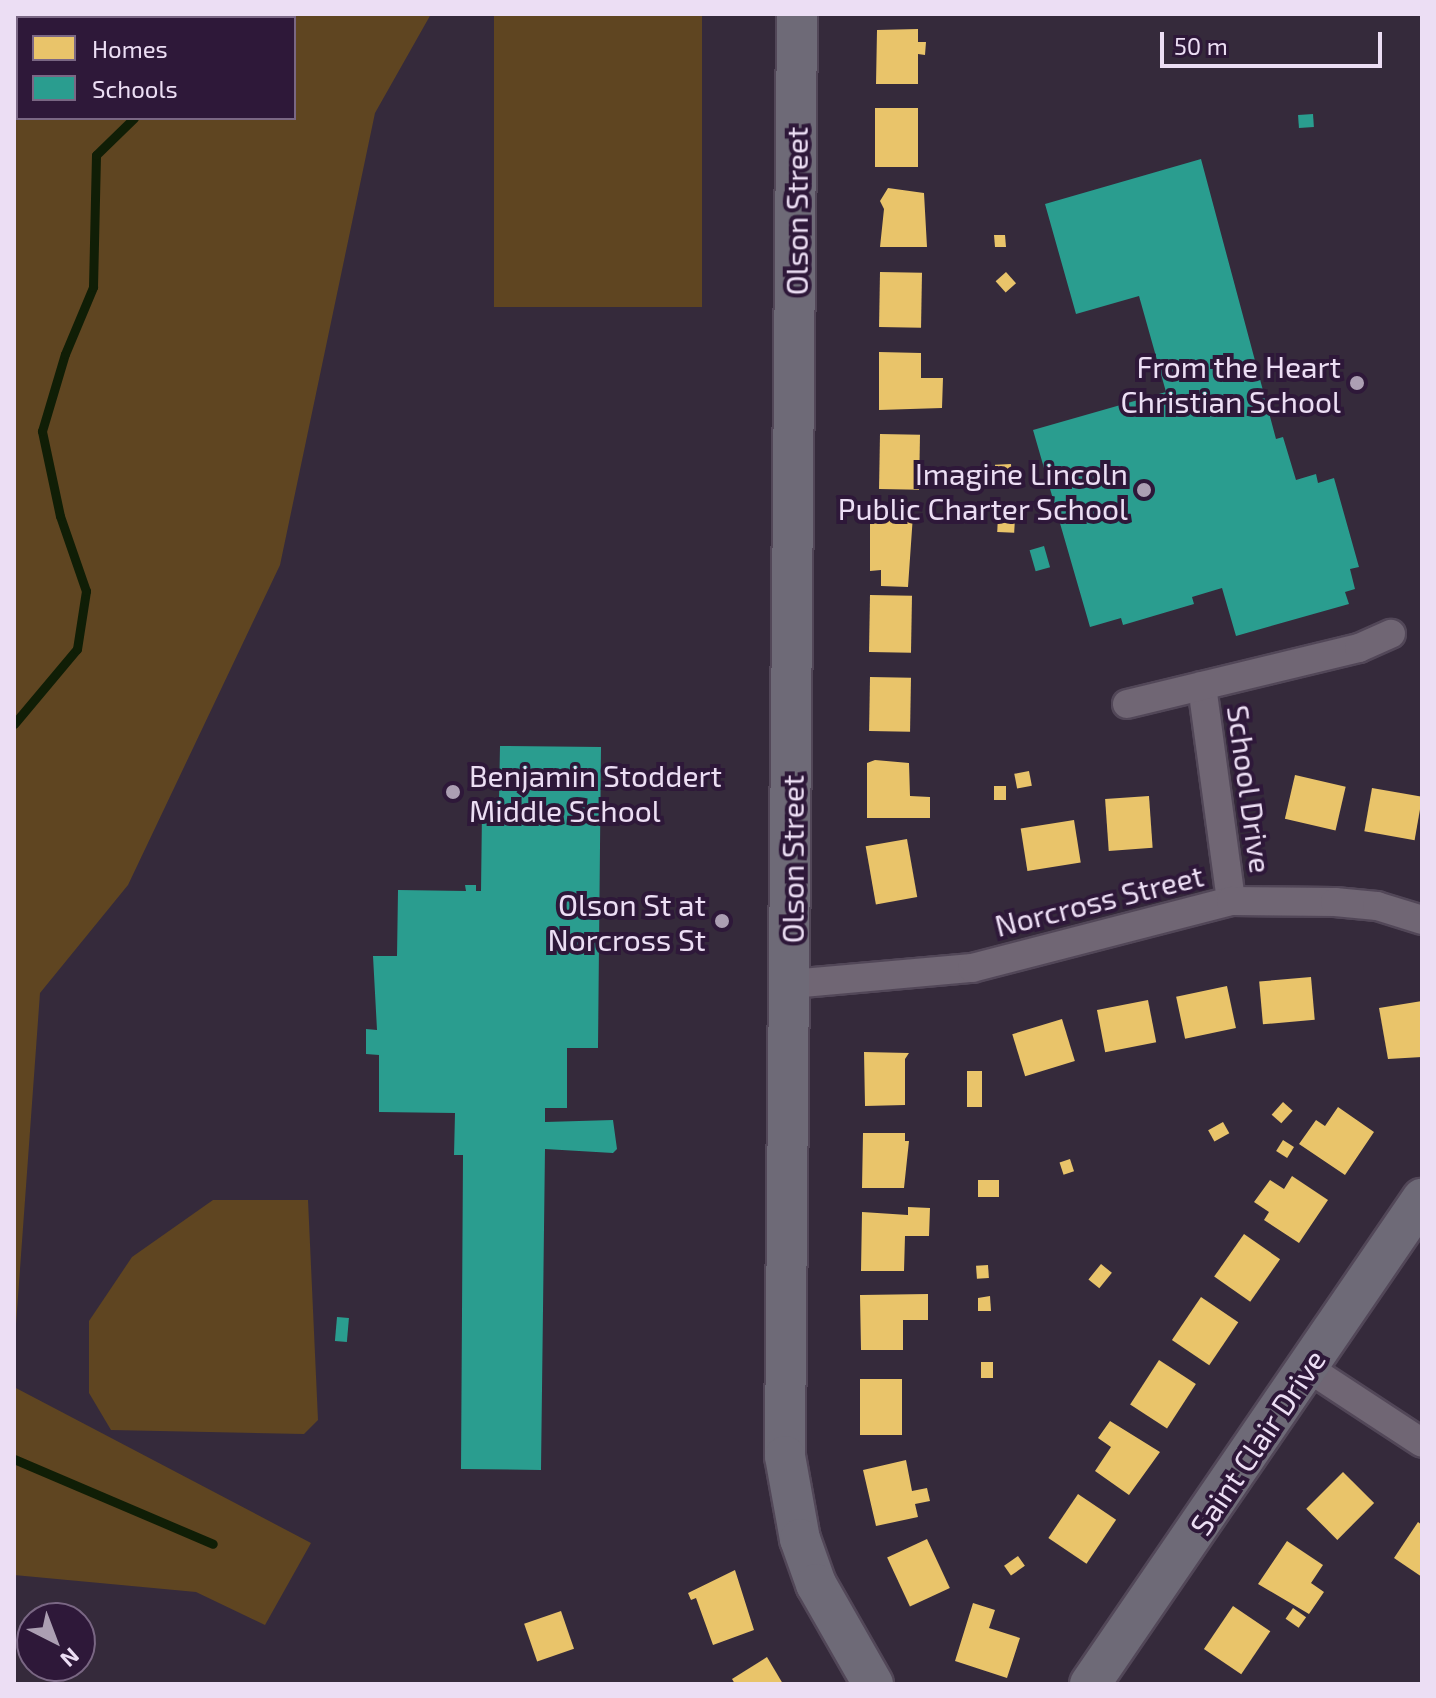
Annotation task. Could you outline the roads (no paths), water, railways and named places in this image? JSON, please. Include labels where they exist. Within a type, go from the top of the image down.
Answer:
[{"type":"street","name":"Olson Street","points":[[797,14],[785,1456],[800,1539],[816,1584],[873,1684]]},
{"type":"street","points":[[1127,704],[1359,648],[1391,634]]},
{"type":"street","name":"School Drive","points":[[1202,686],[1231,901]]},
{"type":"street","name":"Norcross Street","points":[[791,984],[972,968],[1231,901],[1363,905],[1422,920]]},
{"type":"street","name":"Saint Clair Drive","points":[[1090,1684],[1422,1199]]},
{"type":"street","points":[[1308,1368],[1422,1443]]},
{"type":"waterway","points":[[14,724],[77,649],[86,591],[60,516],[42,431],[65,354],[93,287],[96,155],[132,120]]},
{"type":"waterway","points":[[14,1459],[213,1544]]},
{"type":"place","name":"From the Heart Christian School","points":[[1357,383]]},
{"type":"place","name":"Imagine Lincoln Public Charter School","points":[[1144,490]]},
{"type":"place","name":"Benjamin Stoddert Middle School","points":[[453,792]]},
{"type":"place","name":"Olson St at Norcross St","points":[[722,921]]}]
